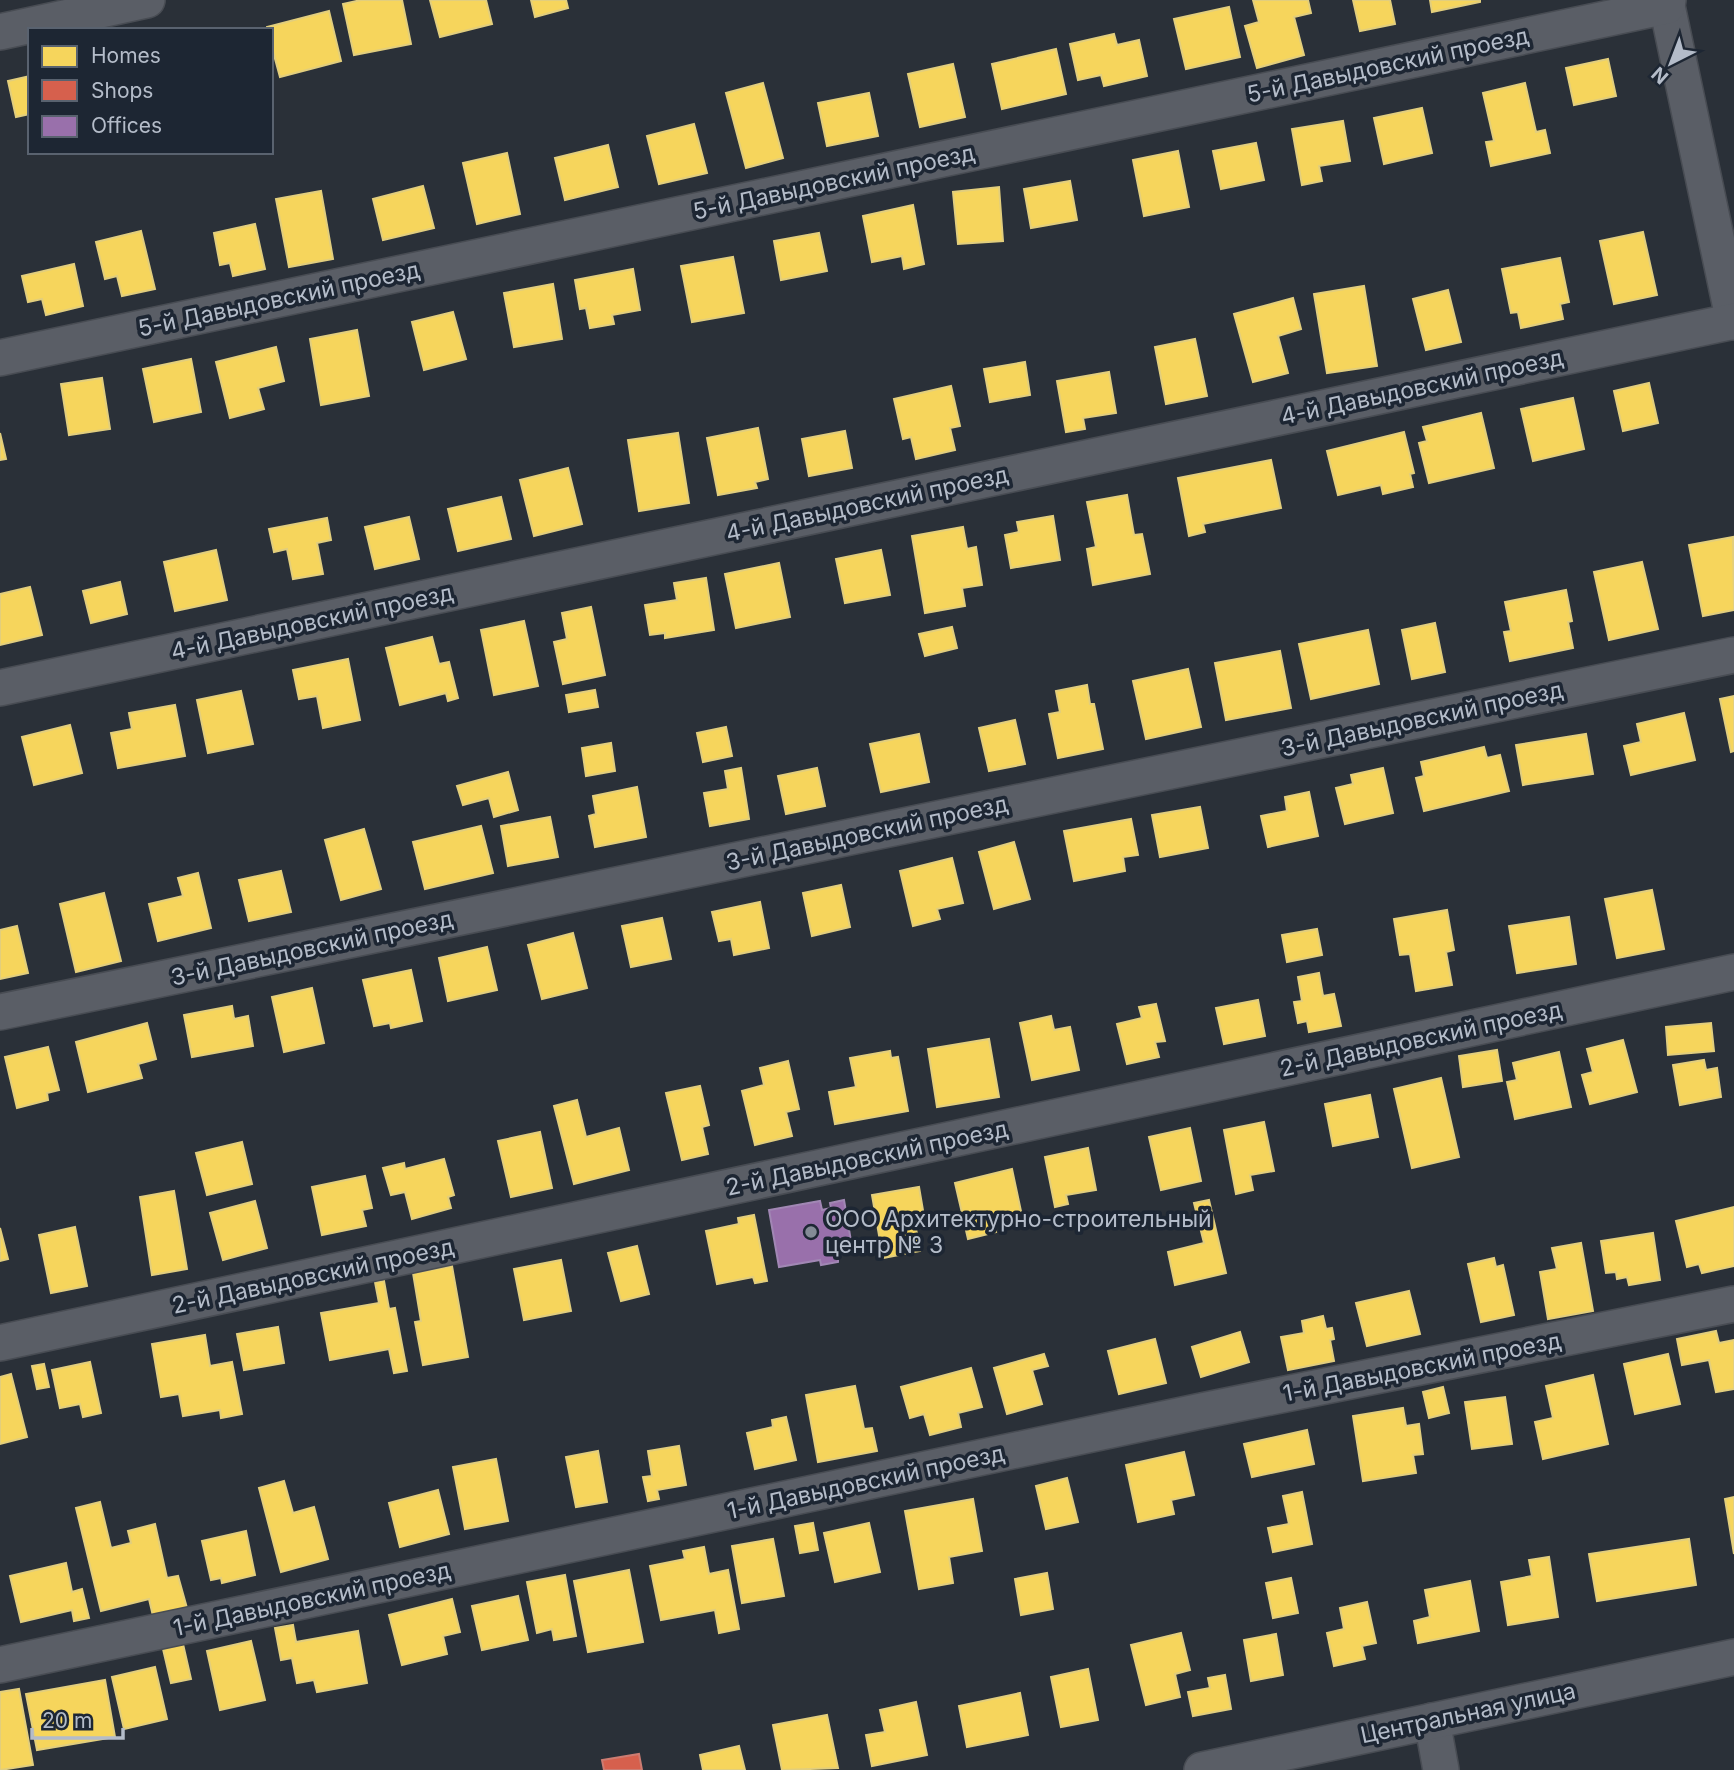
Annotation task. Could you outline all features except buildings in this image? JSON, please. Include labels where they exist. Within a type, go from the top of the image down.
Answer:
[{"type":"street","points":[[0,32],[147,0]]},
{"type":"street","points":[[1667,3],[1734,321]]},
{"type":"street","name":"5-й Давыдовский проезд","points":[[0,358],[1667,3]]},
{"type":"street","name":"4-й Давыдовский проезд","points":[[0,688],[1734,321]]},
{"type":"street","name":"3-й Давыдовский проезд","points":[[0,1012],[1734,655]]},
{"type":"street","name":"2-й Давыдовский проезд","points":[[0,1343],[1734,972]]},
{"type":"street","name":"1-й Давыдовский проезд","points":[[0,1665],[1201,1411],[1734,1304]]},
{"type":"street","name":"Центральная улица","points":[[1202,1770],[1261,1764],[1432,1721],[1734,1657]]},
{"type":"street","points":[[1432,1721],[1441,1770]]},
{"type":"place","name":"ООО Архитектурно-строительный центр № 3","points":[[811,1232]]}]
